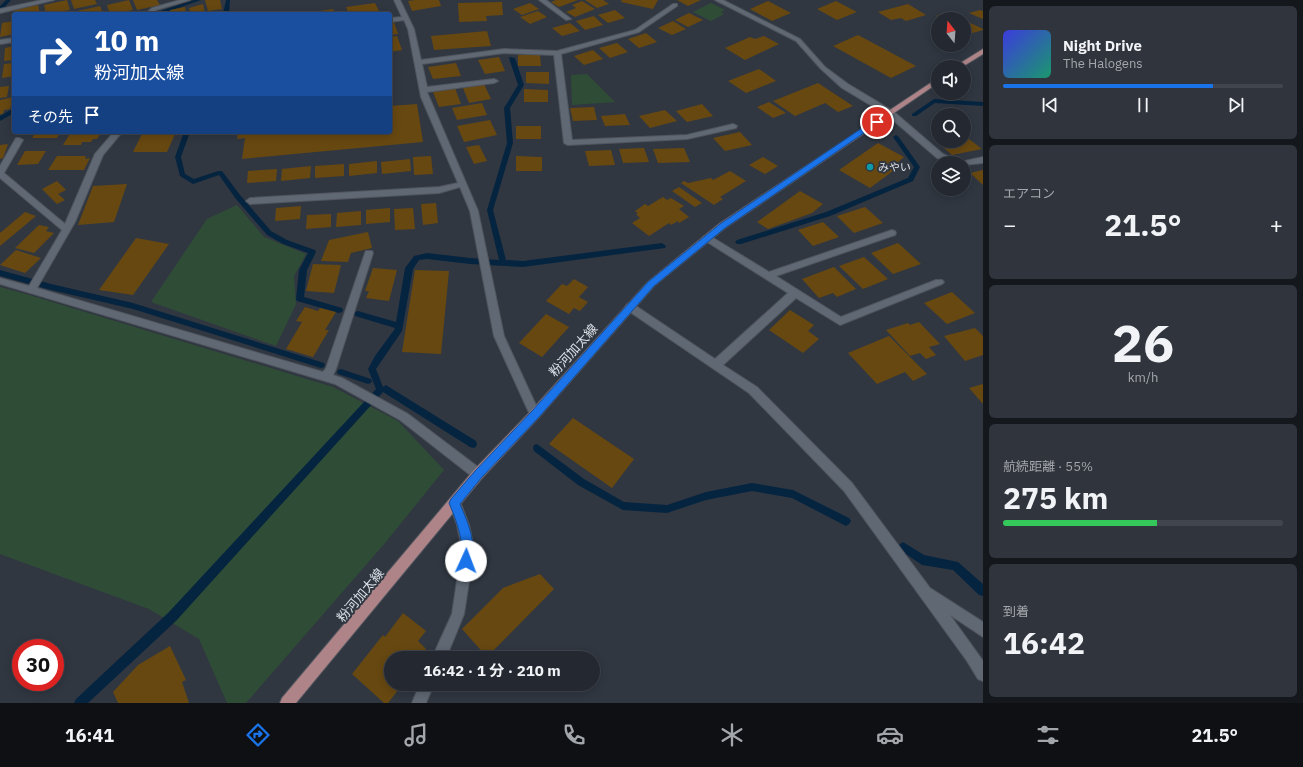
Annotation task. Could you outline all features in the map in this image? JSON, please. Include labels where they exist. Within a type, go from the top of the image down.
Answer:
[{"type":"main road","points":[[968,60],[983,51]]},
{"type":"main road","name":"粉河加太線","points":[[287,703],[478,474],[535,414],[651,284],[729,221],[931,85]]},
{"type":"street","points":[[0,11],[51,0]]},
{"type":"street","points":[[150,12],[154,9],[187,0]]},
{"type":"street","points":[[397,0],[411,28],[425,97],[474,211],[499,336],[535,414]]},
{"type":"street","points":[[542,0],[568,19]]},
{"type":"street","points":[[718,0],[798,40],[823,68],[845,86],[890,113],[940,156]]},
{"type":"street","points":[[418,62],[504,51],[557,53],[637,31],[675,5]]},
{"type":"street","points":[[392,20],[405,18]]},
{"type":"street","points":[[0,42],[12,40]]},
{"type":"street","points":[[557,53],[568,143],[687,137],[733,126]]},
{"type":"street","points":[[423,90],[494,81]]},
{"type":"street","points":[[32,289],[71,222],[99,154],[116,134]]},
{"type":"street","points":[[19,140],[0,173],[67,230]]},
{"type":"street","points":[[971,162],[983,160]]},
{"type":"street","points":[[250,201],[439,190],[463,184]]},
{"type":"street","points":[[767,276],[892,233]]},
{"type":"street","points":[[707,238],[840,321],[939,282]]},
{"type":"street","points":[[326,378],[331,369],[369,253]]},
{"type":"street","points":[[0,281],[32,289],[338,381],[404,417],[478,474]]},
{"type":"street","points":[[716,365],[795,293]]},
{"type":"street","points":[[630,307],[753,390],[848,487],[972,656],[983,674]]},
{"type":"street","points":[[442,651],[458,614],[468,548],[463,525],[454,503]]},
{"type":"street","points":[[923,590],[983,630]]},
{"type":"street","points":[[419,703],[424,691]]},
{"type":"green space","points":[[711,3],[725,10],[721,12],[724,14],[711,21],[693,12]]},
{"type":"green space","points":[[587,74],[615,102],[572,105],[571,75]]},
{"type":"green space","points":[[237,205],[264,237],[306,254],[294,276],[296,304],[276,346],[151,302],[207,219]]},
{"type":"green space","points":[[0,287],[333,387],[398,421],[444,470],[385,543],[246,703],[227,703],[199,639],[149,609],[0,554]]},
{"type":"building","points":[[67,0],[70,10],[46,12],[44,5]]},
{"type":"building","points":[[71,0],[95,0],[97,4],[74,9]]},
{"type":"building","points":[[129,0],[133,10],[109,12],[107,5]]},
{"type":"building","points":[[133,0],[157,0],[160,5],[137,10]]},
{"type":"building","points":[[205,0],[220,0],[222,9],[208,11]]},
{"type":"building","points":[[439,0],[441,6],[412,11],[408,1]]},
{"type":"building","points":[[556,0],[578,0],[559,7],[551,2]]},
{"type":"building","points":[[585,0],[603,0],[609,4],[597,8]]},
{"type":"building","points":[[622,0],[658,0],[653,9],[621,2]]},
{"type":"building","points":[[677,0],[701,0],[688,6]]},
{"type":"building","points":[[582,1],[595,9],[575,17],[566,12],[576,8],[572,5]]},
{"type":"building","points":[[768,1],[791,13],[772,21],[750,9]]},
{"type":"building","points":[[836,1],[857,12],[837,20],[817,9]]},
{"type":"building","points":[[502,2],[503,15],[486,16],[487,21],[459,22],[458,3]]},
{"type":"building","points":[[375,3],[379,11],[348,12],[346,7]]},
{"type":"building","points":[[530,3],[539,9],[522,15],[513,9]]},
{"type":"building","points":[[203,4],[205,12],[190,12],[189,8]]},
{"type":"building","points":[[908,4],[926,15],[906,21],[901,18],[891,20],[878,12]]},
{"type":"building","points":[[38,5],[40,12],[14,12],[14,10]]},
{"type":"building","points":[[100,6],[102,12],[77,12]]},
{"type":"building","points":[[185,7],[186,12],[170,12],[170,10]]},
{"type":"building","points":[[333,9],[334,12],[313,12]]},
{"type":"building","points":[[615,10],[625,18],[608,23],[598,15]]},
{"type":"building","points":[[980,10],[983,11],[983,19],[971,14],[971,12]]},
{"type":"building","points":[[538,11],[547,17],[530,24],[520,17]]},
{"type":"building","points":[[689,13],[703,20],[688,27],[675,20]]},
{"type":"building","points":[[594,16],[603,25],[585,30],[576,21]]},
{"type":"building","points":[[12,21],[12,34],[0,37],[2,23]]},
{"type":"building","points":[[673,21],[686,29],[672,35],[658,28]]},
{"type":"building","points":[[392,22],[394,22],[398,34],[392,35]]},
{"type":"building","points":[[570,23],[580,31],[562,36],[552,28]]},
{"type":"building","points":[[971,23],[983,29],[971,33]]},
{"type":"building","points":[[487,31],[491,46],[434,50],[431,36]]},
{"type":"building","points":[[646,33],[657,42],[639,48],[628,39]]},
{"type":"building","points":[[858,35],[916,66],[891,78],[833,46]]},
{"type":"building","points":[[397,36],[402,50],[392,52],[392,37]]},
{"type":"building","points":[[764,36],[779,44],[745,60],[725,48],[750,37],[755,39]]},
{"type":"building","points":[[617,43],[628,52],[610,58],[599,48]]},
{"type":"building","points":[[12,46],[12,60],[4,61],[5,48]]},
{"type":"building","points":[[593,50],[603,59],[584,65],[574,56]]},
{"type":"building","points":[[518,55],[540,55],[541,66],[518,66]]},
{"type":"building","points":[[499,57],[505,71],[485,74],[478,60]]},
{"type":"building","points":[[12,63],[12,76],[2,78],[4,64]]},
{"type":"building","points":[[456,63],[461,76],[433,79],[428,67]]},
{"type":"building","points":[[759,69],[776,81],[746,93],[728,81]]},
{"type":"building","points":[[526,72],[549,72],[549,84],[526,83]]},
{"type":"building","points":[[818,83],[853,106],[838,112],[825,103],[795,116],[773,101]]},
{"type":"building","points":[[484,84],[491,99],[469,103],[463,88]]},
{"type":"building","points":[[9,86],[7,97],[0,98],[0,87]]},
{"type":"building","points":[[455,88],[461,104],[439,107],[433,92]]},
{"type":"building","points":[[524,89],[548,90],[548,102],[524,102]]},
{"type":"building","points":[[12,97],[12,105],[10,109],[4,110],[3,114],[0,114],[0,100]]},
{"type":"building","points":[[769,102],[786,113],[773,118],[757,107]]},
{"type":"building","points":[[482,103],[487,115],[457,120],[452,108]]},
{"type":"building","points":[[417,104],[423,142],[242,159],[245,138],[237,139],[238,134],[392,134],[392,106]]},
{"type":"building","points":[[702,104],[713,116],[687,122],[676,111]]},
{"type":"building","points":[[594,107],[597,120],[573,121],[570,108]]},
{"type":"building","points":[[665,110],[677,121],[650,128],[639,116]]},
{"type":"building","points":[[625,114],[630,125],[605,126],[601,116]]},
{"type":"building","points":[[490,120],[497,135],[464,142],[457,126]]},
{"type":"building","points":[[516,126],[541,126],[541,139],[516,139]]},
{"type":"building","points":[[740,132],[752,145],[725,151],[713,138]]},
{"type":"building","points":[[35,134],[60,134],[57,138],[32,138]]},
{"type":"building","points":[[70,134],[101,134],[97,139],[93,139],[91,142],[82,142],[81,145],[63,145]]},
{"type":"building","points":[[142,134],[175,134],[167,152],[133,152]]},
{"type":"building","points":[[971,140],[982,149],[952,155],[944,148],[971,148]]},
{"type":"building","name":"みやい","points":[[878,143],[904,157],[897,163],[901,165],[870,188],[839,170]]},
{"type":"building","points":[[8,144],[3,158],[0,159],[0,145]]},
{"type":"building","points":[[479,145],[487,161],[474,164],[466,147]]},
{"type":"building","points":[[644,148],[649,162],[623,163],[619,149]]},
{"type":"building","points":[[684,148],[690,162],[658,163],[653,149]]},
{"type":"building","points":[[611,150],[615,165],[589,166],[585,151]]},
{"type":"building","points":[[25,151],[46,151],[38,164],[17,165]]},
{"type":"building","points":[[57,156],[86,156],[85,159],[90,158],[84,170],[48,170]]},
{"type":"building","points":[[431,156],[433,174],[414,175],[413,157]]},
{"type":"building","points":[[516,156],[542,157],[542,171],[516,171]]},
{"type":"building","points":[[763,157],[778,166],[765,174],[749,165]]},
{"type":"building","points":[[410,159],[411,171],[382,174],[381,162]]},
{"type":"building","points":[[377,161],[377,173],[349,176],[349,164]]},
{"type":"building","points":[[344,164],[344,176],[315,178],[315,166]]},
{"type":"building","points":[[311,166],[310,178],[281,181],[282,169]]},
{"type":"building","points":[[277,169],[276,181],[247,183],[248,171]]},
{"type":"building","points":[[983,170],[983,185],[971,174]]},
{"type":"building","points":[[730,171],[746,181],[720,197],[723,199],[714,205],[681,183],[684,181],[688,183],[711,178],[713,180]]},
{"type":"building","points":[[57,181],[66,190],[58,194],[65,200],[57,204],[42,189]]},
{"type":"building","points":[[127,184],[114,222],[78,225],[93,186]]},
{"type":"building","points":[[679,187],[702,203],[695,207],[672,191]]},
{"type":"building","points":[[800,191],[823,204],[812,213],[768,229],[757,222]]},
{"type":"building","points":[[663,197],[667,200],[671,198],[684,206],[679,209],[689,217],[679,223],[678,221],[671,225],[669,223],[649,236],[632,223],[640,218],[636,214],[638,213],[635,211],[645,204],[648,206]]},
{"type":"building","points":[[436,203],[438,223],[423,225],[421,204]]},
{"type":"building","points":[[301,206],[300,219],[275,221],[276,208]]},
{"type":"building","points":[[865,207],[883,223],[854,233],[837,216]]},
{"type":"building","points":[[390,208],[390,222],[366,224],[366,210]]},
{"type":"building","points":[[413,208],[415,229],[395,230],[394,209]]},
{"type":"building","points":[[361,211],[361,225],[336,227],[337,213]]},
{"type":"building","points":[[25,212],[36,216],[0,246],[0,233]]},
{"type":"building","points":[[331,214],[331,227],[306,229],[307,215]]},
{"type":"building","points":[[823,222],[839,237],[813,246],[798,230]]},
{"type":"building","points":[[39,225],[49,227],[46,231],[54,233],[34,253],[15,248]]},
{"type":"building","points":[[368,232],[372,248],[351,253],[348,262],[321,261],[329,240]]},
{"type":"building","points":[[136,238],[169,244],[133,295],[99,290]]},
{"type":"building","points":[[898,243],[921,264],[893,274],[871,253]]},
{"type":"building","points":[[16,250],[41,258],[25,273],[0,265]]},
{"type":"building","points":[[864,257],[888,279],[863,289],[839,266]]},
{"type":"building","points":[[313,264],[341,265],[334,293],[306,291]]},
{"type":"building","points":[[834,267],[856,289],[837,297],[833,293],[819,298],[802,279]]},
{"type":"building","points":[[373,268],[397,270],[389,301],[366,298],[369,291],[365,291]]},
{"type":"building","points":[[415,270],[449,271],[441,354],[402,352]]},
{"type":"building","points":[[574,279],[588,287],[579,297],[588,302],[580,311],[574,308],[569,314],[546,301],[562,284],[567,286]]},
{"type":"building","points":[[952,292],[975,313],[947,324],[924,303]]},
{"type":"building","points":[[305,307],[318,311],[320,308],[336,312],[325,330],[329,330],[313,357],[286,349],[302,322],[296,321]]},
{"type":"building","points":[[790,310],[814,325],[808,331],[819,339],[803,353],[769,330]]},
{"type":"building","points":[[546,314],[569,327],[542,357],[519,343]]},
{"type":"building","points":[[919,322],[940,344],[929,347],[936,355],[926,359],[920,353],[910,356],[886,330],[908,323],[910,325]]},
{"type":"building","points":[[975,328],[983,336],[983,355],[965,361],[944,336]]},
{"type":"building","points":[[889,336],[927,374],[913,381],[905,372],[877,384],[848,353]]},
{"type":"building","points":[[983,384],[983,404],[969,388]]},
{"type":"building","points":[[573,418],[634,459],[612,488],[549,444]]},
{"type":"building","points":[[540,574],[554,589],[493,651],[482,651],[462,629],[503,588]]},
{"type":"building","points":[[403,613],[426,631],[418,641],[426,649],[425,651],[384,651],[384,691],[397,691],[388,703],[384,703],[352,674],[383,635],[385,637]]},
{"type":"building","points":[[170,646],[186,680],[182,682],[189,703],[118,703],[113,692],[138,665]]},
{"type":"waterway","points":[[1,8],[9,0]]},
{"type":"waterway","points":[[160,12],[199,0]]},
{"type":"waterway","points":[[226,12],[228,0]]},
{"type":"waterway","points":[[503,263],[490,210],[510,143],[507,108],[521,85],[512,58]]},
{"type":"waterway","points":[[914,115],[934,101],[983,104]]},
{"type":"waterway","points":[[0,119],[12,111]]},
{"type":"waterway","points":[[186,134],[178,157],[182,175],[193,182],[220,172],[238,197],[269,233],[285,242],[312,252],[303,270],[300,299],[339,310]]},
{"type":"waterway","points":[[739,242],[828,214],[911,179],[917,167],[896,137]]},
{"type":"waterway","points":[[503,263],[523,264],[662,246]]},
{"type":"waterway","points":[[399,326],[409,268],[417,258],[427,256],[503,263]]},
{"type":"waterway","points":[[0,273],[51,287],[133,306],[321,365]]},
{"type":"waterway","points":[[358,314],[399,326]]},
{"type":"waterway","points":[[80,703],[172,617],[380,390],[372,369],[378,358],[398,331],[399,326]]},
{"type":"waterway","points":[[341,372],[368,381]]},
{"type":"waterway","points":[[386,389],[473,444]]},
{"type":"waterway","points":[[537,448],[581,482],[623,506],[667,509],[706,496],[752,487],[793,494],[846,521]]},
{"type":"waterway","points":[[903,547],[922,560],[955,565],[983,591]]},
{"type":"place","name":"みやい","points":[[870,167]]},
{"type":"route","points":[[466,561],[468,548],[463,525],[454,503],[478,474],[535,414],[651,284],[722,226],[877,122]]}]
